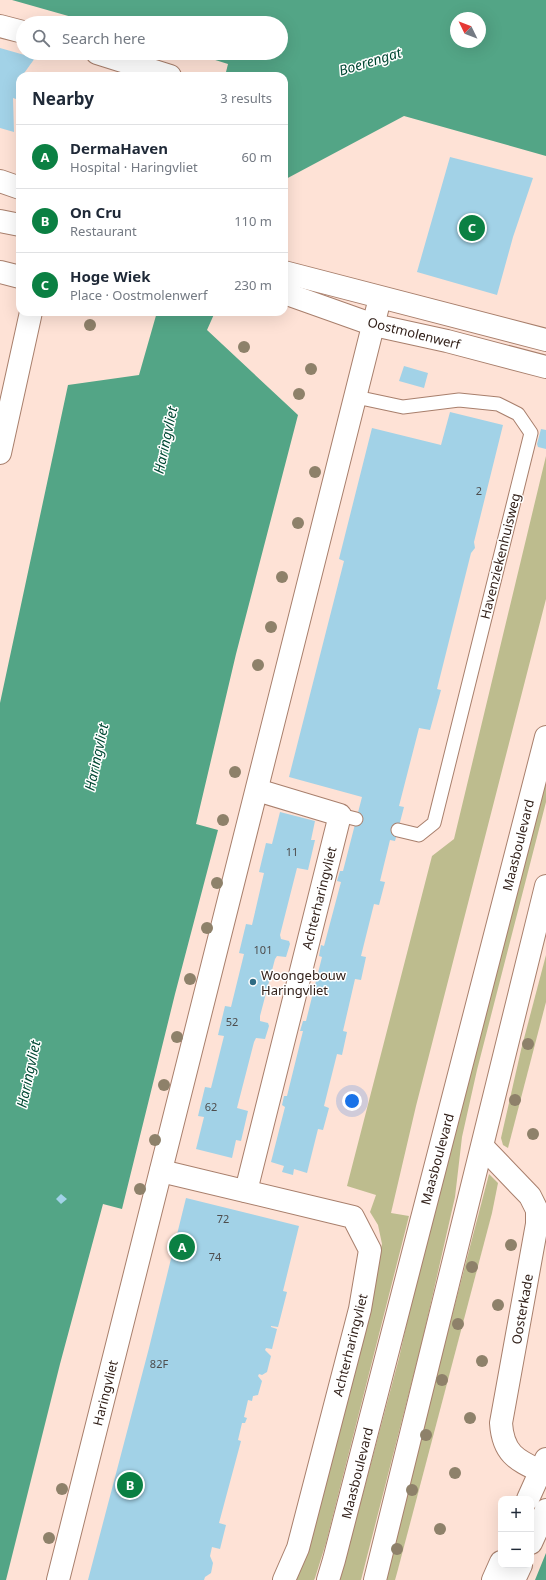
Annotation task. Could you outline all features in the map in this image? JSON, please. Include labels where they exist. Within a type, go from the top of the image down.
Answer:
[{"type":"street","points":[[0,26],[16,30]]},
{"type":"street","points":[[119,60],[157,72]]},
{"type":"street","points":[[0,181],[16,187]]},
{"type":"street","points":[[0,221],[16,224]]},
{"type":"street","points":[[0,272],[16,276]]},
{"type":"street","name":"Oostmolenwerf","points":[[288,273],[546,340]]},
{"type":"street","name":"Oostmolenwerf","points":[[288,295],[374,325],[447,341],[546,367]]},
{"type":"street","name":"Haringvliet","points":[[58,1580],[380,298]]},
{"type":"street","points":[[0,453],[29,316]]},
{"type":"street","name":"Maasboulevard","points":[[328,1580],[546,737]]},
{"type":"street","name":"Achterharingvliet","points":[[246,1191],[348,817],[257,790]]},
{"type":"street","points":[[375,1580],[546,886]]},
{"type":"street","name":"Oosterkade","points":[[483,1146],[525,1191],[537,1210],[537,1224],[501,1423],[502,1435],[511,1453],[519,1461],[543,1465],[529,1496]]},
{"type":"street","name":"Achterharingvliet","points":[[161,1171],[353,1218],[370,1250],[360,1309],[298,1548],[284,1580]]},
{"type":"street","points":[[534,1536],[546,1510]]},
{"type":"street","points":[[493,1580],[498,1568]]},
{"type":"street","points":[[514,1580],[520,1568]]},
{"type":"lane","name":"Havenziekenhuisweg","points":[[356,397],[403,407],[459,400],[498,404],[518,414],[531,433],[434,823],[419,836],[398,830]]},
{"type":"shaded area","points":[[546,456],[546,599],[416,1106],[391,1213],[409,1216],[326,1543],[315,1578],[314,1580],[291,1580],[307,1538],[382,1244],[378,1225],[370,1212],[376,1195],[347,1186],[432,856],[454,839]]},
{"type":"shaded area","points":[[546,775],[546,802],[477,1070],[462,1137],[455,1197],[422,1342],[361,1580],[340,1580],[399,1358],[422,1256]]},
{"type":"shaded area","points":[[546,955],[546,1002],[508,1148],[503,1145],[501,1138],[521,1050]]},
{"type":"shaded area","points":[[489,1174],[498,1183],[492,1213],[395,1580],[383,1580]]},
{"type":"water","name":"Boerengat","points":[[12,0],[546,0],[546,156],[404,116],[288,178],[288,72],[226,72],[228,64],[215,60],[288,60],[288,16],[68,16]]},
{"type":"water","points":[[156,316],[213,316],[207,330],[298,415],[236,654],[196,824],[218,830],[175,994],[122,1209],[103,1204],[60,1364],[6,1580],[0,1580],[0,703],[68,385],[139,375]]},
{"type":"water","points":[[546,1553],[546,1580],[535,1580]]},
{"type":"building","points":[[0,48],[16,53],[16,60],[34,60],[25,72],[16,72],[16,99],[13,98],[14,132],[0,128]]},
{"type":"building","points":[[450,157],[533,178],[513,237],[497,295],[417,272]]},
{"type":"building","points":[[404,366],[428,373],[424,388],[399,381]]},
{"type":"building","points":[[450,412],[503,425],[474,542],[475,548],[471,553],[437,689],[441,690],[430,730],[419,728],[399,806],[404,807],[395,841],[390,840],[380,881],[385,882],[379,905],[374,904],[361,956],[366,957],[361,980],[355,979],[343,1031],[347,1032],[342,1055],[337,1054],[324,1106],[329,1108],[323,1130],[318,1129],[307,1173],[294,1169],[293,1175],[282,1172],[284,1166],[271,1162],[285,1107],[282,1105],[284,1096],[287,1096],[303,1031],[300,1031],[303,1021],[306,1021],[322,957],[319,956],[321,945],[324,946],[341,882],[337,881],[340,871],[343,871],[362,797],[289,777],[344,561],[339,559],[372,428],[441,445]]},
{"type":"building","points":[[541,429],[546,430],[546,449],[538,447],[537,444]]},
{"type":"building","name":"Woongebouw Haringvliet","points":[[280,812],[315,821],[311,840],[315,840],[308,870],[297,868],[280,935],[281,939],[289,941],[290,944],[286,957],[277,956],[275,959],[260,1016],[260,1021],[268,1023],[269,1026],[265,1039],[256,1038],[254,1042],[237,1108],[248,1111],[241,1141],[236,1140],[232,1158],[196,1149],[204,1117],[198,1116],[205,1087],[211,1088],[224,1036],[218,1035],[225,1006],[231,1007],[244,954],[239,953],[246,924],[252,925],[264,873],[259,872],[266,843],[272,844]]},
{"type":"building","points":[[61,1194],[67,1199],[61,1204],[56,1199]]},
{"type":"building","points":[[186,1198],[299,1226],[283,1291],[287,1292],[278,1327],[271,1326],[277,1329],[272,1349],[266,1348],[265,1350],[271,1356],[267,1372],[262,1375],[259,1374],[258,1376],[262,1381],[258,1395],[253,1396],[252,1401],[248,1400],[244,1417],[247,1418],[245,1423],[242,1423],[238,1440],[241,1441],[219,1523],[226,1525],[220,1549],[212,1547],[210,1556],[213,1563],[211,1573],[205,1577],[204,1580],[88,1580],[149,1348]]},
{"type":"place","name":"Hoge Wiek","points":[[472,228]]},
{"type":"place","name":"Woongebouw Haringvliet","points":[[253,982]]},
{"type":"place","name":"DermaHaven","points":[[182,1247]]},
{"type":"place","name":"On Cru","points":[[130,1485]]}]
